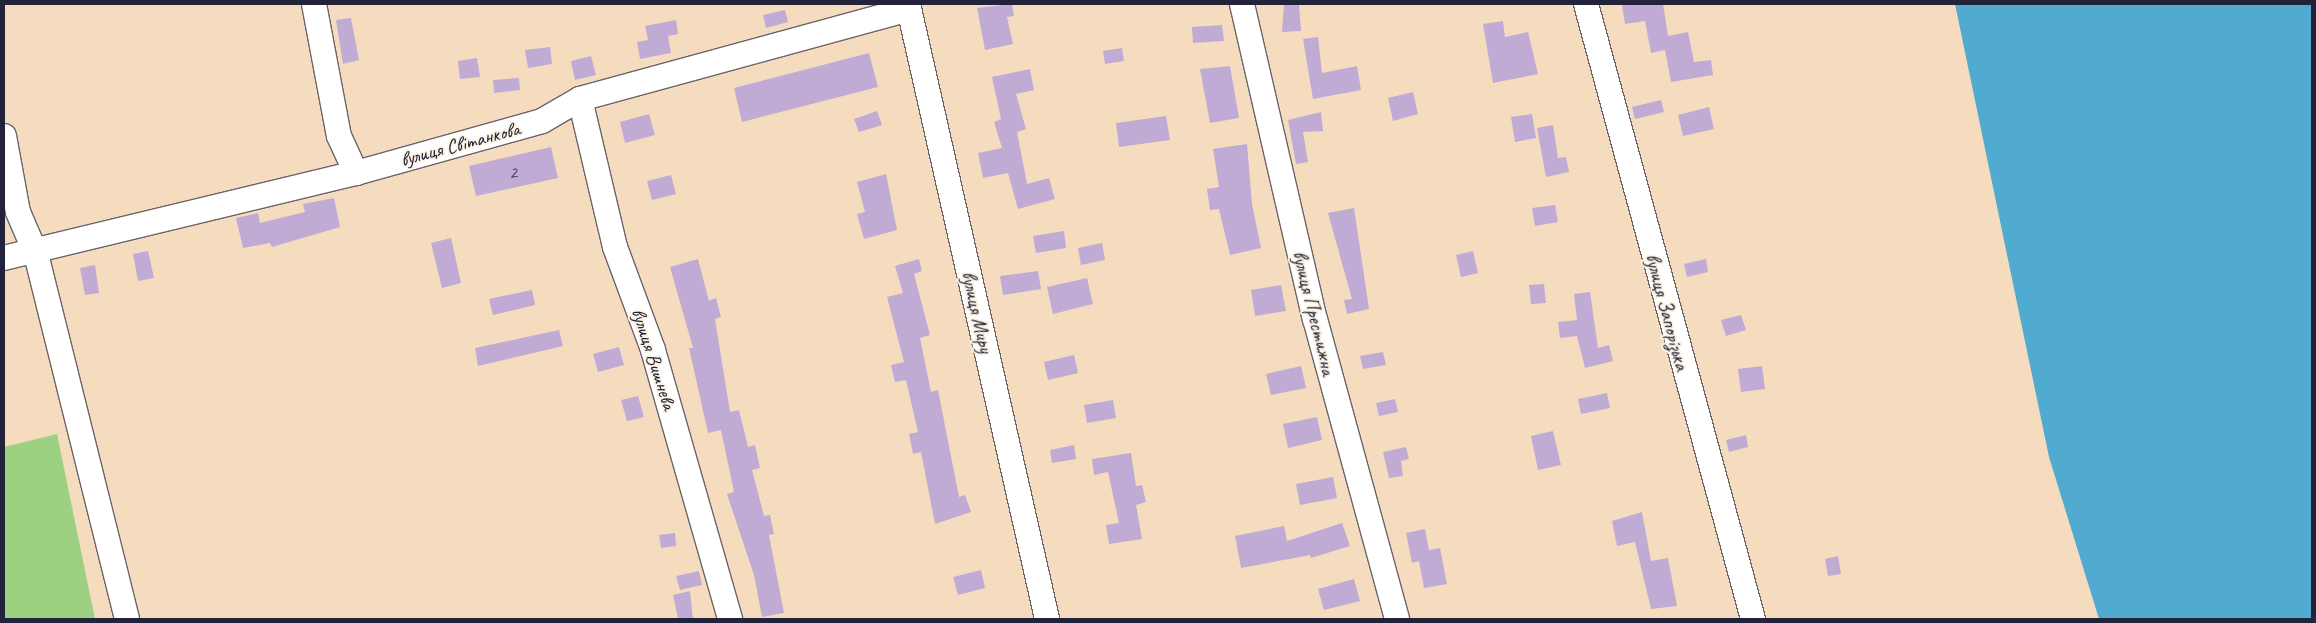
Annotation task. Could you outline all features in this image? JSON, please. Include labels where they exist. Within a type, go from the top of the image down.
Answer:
[{"type":"street","points":[[314,4],[339,136],[356,173]]},
{"type":"street","name":"вулиця Престижна","points":[[1242,4],[1315,319],[1397,619]]},
{"type":"street","name":"вулиця Запорізька","points":[[1586,4],[1753,619]]},
{"type":"street","name":"вулиця Світанкова","points":[[4,258],[36,254],[356,173],[542,121],[580,99],[908,6]]},
{"type":"street","name":"вулиця Миру","points":[[908,6],[1047,619]]},
{"type":"street","name":"вулиця Вишнева","points":[[580,99],[616,247],[653,350],[730,619]]},
{"type":"street","points":[[4,136],[18,212],[36,254],[127,619]]},
{"type":"green space","points":[[57,434],[95,619],[4,619],[4,447]]},
{"type":"water","points":[[1955,4],[2312,4],[2312,619],[2099,619],[2049,457]]},
{"type":"building","points":[[1012,4],[1014,16],[1007,17],[1013,44],[985,50],[977,8]]},
{"type":"building","points":[[1284,4],[1299,4],[1301,31],[1282,32]]},
{"type":"building","points":[[1663,4],[1668,36],[1688,32],[1694,62],[1711,60],[1713,75],[1671,82],[1665,50],[1651,53],[1645,21],[1625,24],[1622,5]]},
{"type":"building","points":[[785,10],[788,22],[766,28],[763,15]]},
{"type":"building","points":[[351,18],[359,60],[343,64],[336,20]]},
{"type":"building","points":[[676,20],[678,34],[668,36],[671,53],[640,59],[637,42],[648,40],[645,26]]},
{"type":"building","points":[[1503,21],[1505,37],[1528,32],[1538,74],[1493,83],[1483,24]]},
{"type":"building","points":[[1222,25],[1224,41],[1193,43],[1192,27]]},
{"type":"building","points":[[1318,37],[1322,73],[1357,66],[1361,90],[1313,99],[1303,39]]},
{"type":"building","points":[[550,47],[552,64],[528,68],[525,50]]},
{"type":"building","points":[[1122,48],[1124,61],[1105,64],[1103,51]]},
{"type":"building","points":[[869,53],[878,87],[742,122],[734,88]]},
{"type":"building","points":[[591,56],[596,75],[575,80],[571,61]]},
{"type":"building","points":[[477,58],[480,77],[460,79],[458,61]]},
{"type":"building","points":[[1230,66],[1239,118],[1210,123],[1200,69]]},
{"type":"building","points":[[1030,69],[1034,90],[1016,94],[1026,129],[1017,132],[1027,184],[1049,178],[1055,199],[1018,209],[1008,173],[983,178],[978,153],[1002,148],[994,122],[1001,119],[992,77]]},
{"type":"building","points":[[519,78],[520,90],[494,93],[493,80]]},
{"type":"building","points":[[1413,92],[1418,114],[1393,121],[1388,98]]},
{"type":"building","points":[[1661,100],[1664,112],[1635,119],[1632,107]]},
{"type":"building","points":[[1709,107],[1714,129],[1683,136],[1678,115]]},
{"type":"building","points":[[877,111],[882,125],[859,132],[854,119]]},
{"type":"building","points":[[1321,112],[1323,131],[1303,132],[1308,162],[1296,164],[1288,120]]},
{"type":"building","points":[[649,114],[655,135],[625,143],[620,122]]},
{"type":"building","points":[[1532,114],[1536,138],[1515,142],[1511,117]]},
{"type":"building","points":[[1166,116],[1170,140],[1119,147],[1116,123]]},
{"type":"building","points":[[1553,125],[1558,158],[1566,157],[1569,172],[1546,177],[1537,128]]},
{"type":"building","points":[[1247,144],[1252,204],[1261,248],[1230,255],[1219,209],[1210,210],[1207,189],[1219,187],[1213,149]]},
{"type":"building","points":[[551,147],[558,178],[476,196],[469,166]]},
{"type":"building","points":[[886,174],[897,230],[864,239],[857,214],[865,212],[857,182]]},
{"type":"building","points":[[671,175],[676,194],[652,200],[647,181]]},
{"type":"building","points":[[334,198],[340,227],[272,247],[270,243],[243,248],[236,218],[258,213],[260,223],[305,212],[303,204]]},
{"type":"building","points":[[1555,205],[1558,222],[1535,226],[1532,208]]},
{"type":"building","points":[[1354,208],[1369,309],[1347,314],[1344,300],[1352,299],[1328,213]]},
{"type":"building","points":[[1064,231],[1066,248],[1036,253],[1033,236]]},
{"type":"building","points":[[451,238],[461,283],[442,288],[431,243]]},
{"type":"building","points":[[1102,243],[1105,260],[1081,265],[1078,248]]},
{"type":"building","points":[[148,251],[154,278],[138,281],[133,254]]},
{"type":"building","points":[[1473,251],[1478,273],[1461,277],[1456,255]]},
{"type":"building","points":[[698,259],[709,301],[716,298],[721,317],[715,319],[730,412],[739,410],[748,447],[755,445],[760,468],[752,470],[764,516],[770,515],[774,534],[769,535],[784,613],[762,617],[754,575],[727,494],[734,492],[721,430],[708,433],[689,348],[693,348],[670,267]]},
{"type":"building","points":[[919,259],[922,271],[914,274],[930,335],[920,338],[931,392],[938,390],[959,497],[965,495],[971,512],[935,524],[921,452],[913,454],[909,434],[918,432],[906,380],[895,382],[891,365],[904,362],[887,297],[903,293],[895,266]]},
{"type":"building","points":[[1706,259],[1708,272],[1687,277],[1684,264]]},
{"type":"building","points":[[95,265],[99,293],[85,295],[80,268]]},
{"type":"building","points":[[1038,271],[1041,289],[1003,295],[1000,276]]},
{"type":"building","points":[[1087,278],[1093,304],[1053,314],[1047,287]]},
{"type":"building","points":[[1544,284],[1546,303],[1531,304],[1529,285]]},
{"type":"building","points":[[1281,285],[1286,311],[1255,316],[1251,290]]},
{"type":"building","points":[[532,290],[535,305],[493,315],[489,299]]},
{"type":"building","points":[[1590,292],[1598,348],[1609,345],[1613,361],[1585,368],[1577,336],[1560,338],[1558,322],[1577,320],[1574,294]]},
{"type":"building","points":[[1741,315],[1746,330],[1726,336],[1721,320]]},
{"type":"building","points":[[559,330],[563,346],[478,366],[475,348]]},
{"type":"building","points":[[619,347],[624,365],[598,372],[593,354]]},
{"type":"building","points":[[1383,352],[1386,365],[1363,369],[1360,356]]},
{"type":"building","points":[[1074,355],[1078,373],[1048,380],[1044,362]]},
{"type":"building","points":[[1301,366],[1306,388],[1271,395],[1266,374]]},
{"type":"building","points":[[1762,366],[1765,389],[1741,392],[1738,369]]},
{"type":"building","points":[[1607,393],[1610,408],[1581,414],[1578,399]]},
{"type":"building","points":[[638,396],[644,417],[627,421],[621,400]]},
{"type":"building","points":[[1395,399],[1398,412],[1379,416],[1376,403]]},
{"type":"building","points":[[1113,400],[1116,418],[1087,423],[1084,405]]},
{"type":"building","points":[[1317,417],[1322,440],[1288,448],[1283,424]]},
{"type":"building","points":[[1553,431],[1561,465],[1538,470],[1531,436]]},
{"type":"building","points":[[1746,435],[1748,447],[1729,452],[1726,440]]},
{"type":"building","points":[[1074,445],[1076,459],[1052,463],[1050,450]]},
{"type":"building","points":[[1406,447],[1409,459],[1401,461],[1403,476],[1389,478],[1383,452]]},
{"type":"building","points":[[1131,453],[1136,486],[1142,485],[1146,502],[1136,505],[1142,539],[1109,544],[1106,525],[1119,523],[1108,472],[1094,475],[1092,459]]},
{"type":"building","points":[[1333,477],[1337,498],[1300,505],[1296,484]]},
{"type":"building","points":[[1642,512],[1651,561],[1668,558],[1677,606],[1651,609],[1635,542],[1617,546],[1612,521]]},
{"type":"building","points":[[1342,523],[1350,546],[1311,558],[1310,555],[1241,568],[1235,536],[1284,526],[1287,541]]},
{"type":"building","points":[[1425,529],[1429,550],[1440,548],[1447,584],[1424,588],[1419,561],[1412,563],[1406,533]]},
{"type":"building","points":[[675,533],[676,546],[661,548],[659,535]]},
{"type":"building","points":[[1838,556],[1841,574],[1828,576],[1825,559]]},
{"type":"building","points":[[981,570],[985,588],[958,595],[953,577]]},
{"type":"building","points":[[699,571],[702,585],[680,590],[676,576]]},
{"type":"building","points":[[1354,579],[1360,601],[1324,610],[1318,589]]},
{"type":"building","points":[[690,591],[693,619],[678,619],[673,595]]}]
